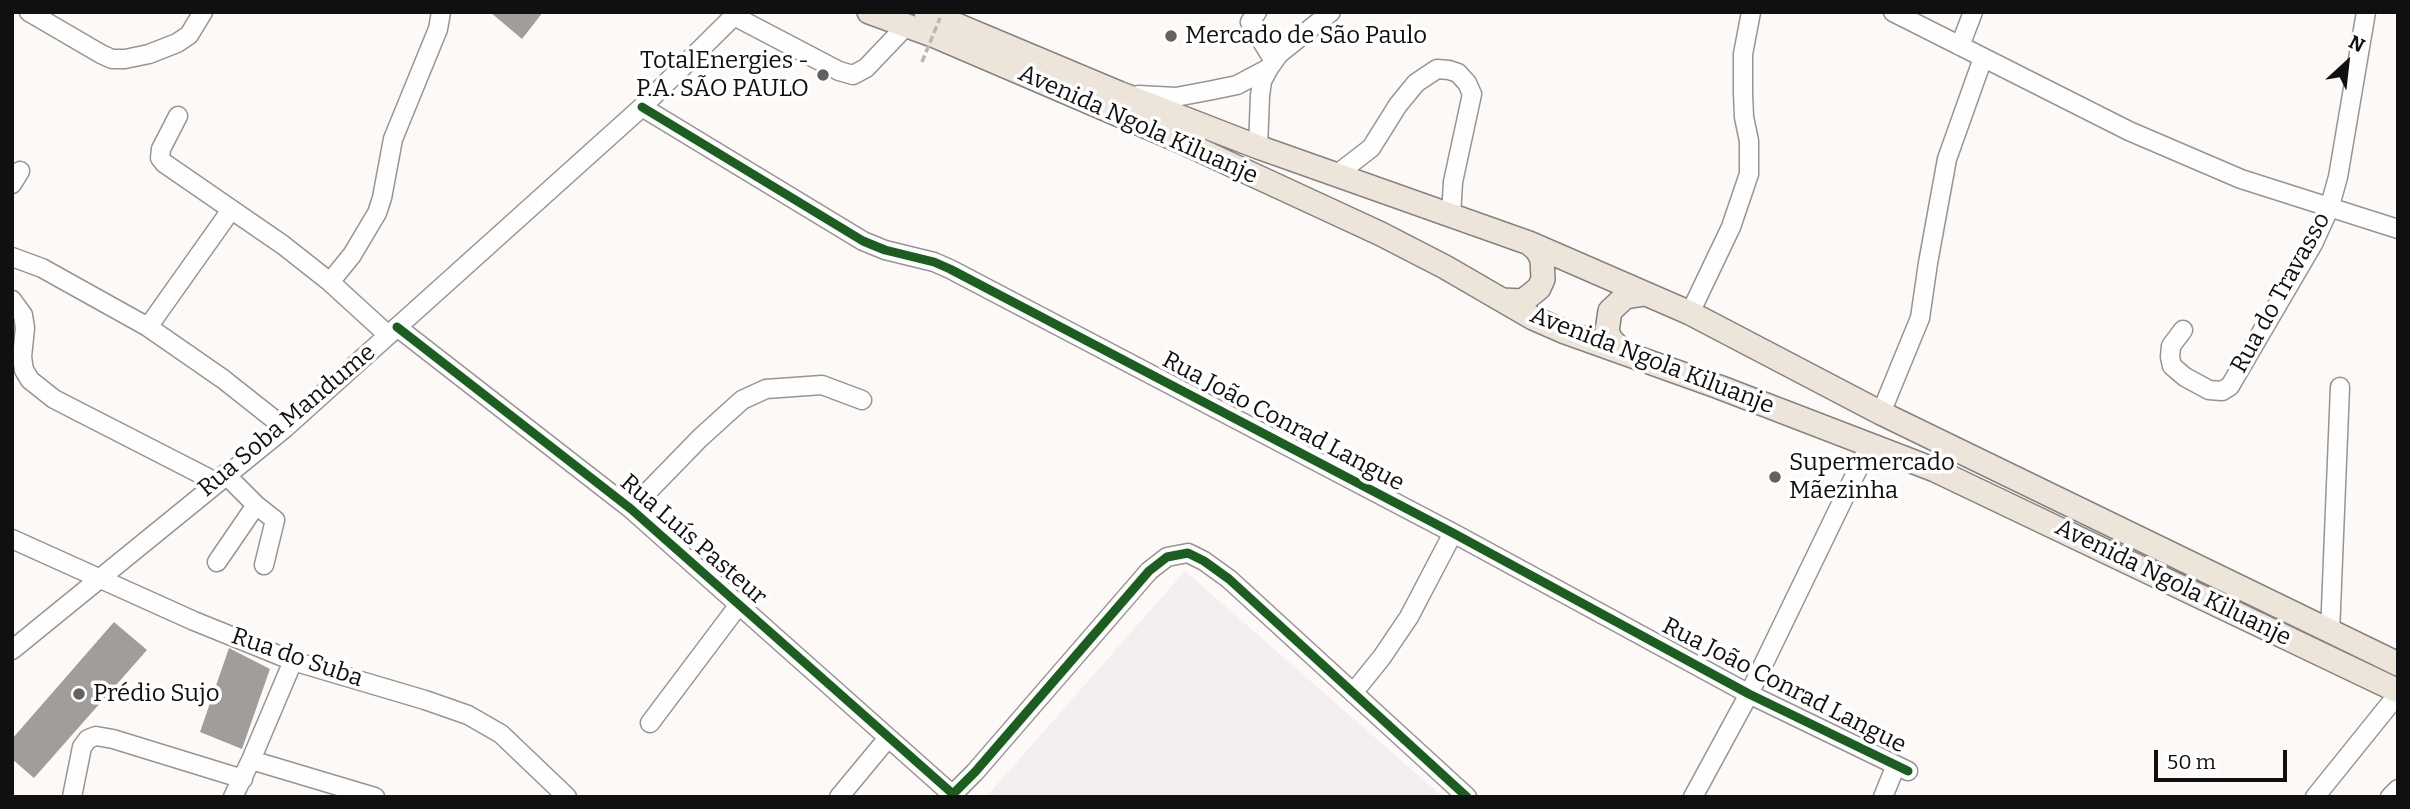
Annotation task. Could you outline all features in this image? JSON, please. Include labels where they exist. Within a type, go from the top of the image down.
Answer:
[{"type":"main road","name":"Avenida Ngola Kiluanje","points":[[869,12],[927,16],[1258,147],[1529,243],[1690,313],[1881,413],[2398,664]]},
{"type":"main road","name":"Avenida Ngola Kiluanje","points":[[927,16],[1156,130],[1445,267],[1564,332],[1935,470],[2398,693]]},
{"type":"main road","points":[[1502,300],[1522,301],[1532,296],[1543,279],[1542,259],[1529,243]]},
{"type":"main road","points":[[1626,354],[1618,348],[1607,331],[1610,310],[1625,297],[1645,295]]},
{"type":"street","points":[[29,12],[101,54],[112,59],[125,59],[149,54],[177,43],[189,35],[203,12]]},
{"type":"street","points":[[330,282],[352,255],[376,214],[382,198],[393,139],[438,29],[441,12]]},
{"type":"street","points":[[1257,12],[1250,22],[1271,64]]},
{"type":"street","points":[[1118,93],[1154,97],[1199,93],[1237,85],[1271,64],[1331,12]]},
{"type":"street","points":[[1690,313],[1731,227],[1749,174],[1749,141],[1742,93],[1743,54],[1751,12]]},
{"type":"street","points":[[1893,12],[2129,131],[2241,179],[2398,229]]},
{"type":"street","points":[[1960,46],[1973,12]]},
{"type":"street","name":"Rua do Travasso","points":[[2183,330],[2171,346],[2169,357],[2172,366],[2185,377],[2209,390],[2222,391],[2230,386],[2313,244],[2329,209],[2338,177],[2366,12]]},
{"type":"street","points":[[736,14],[839,71],[853,75],[866,68],[927,16]]},
{"type":"street","name":"Rua Soba Mandume","points":[[12,650],[285,428],[642,107],[736,14]]},
{"type":"street","points":[[1881,413],[1920,318],[1947,159],[1983,58]]},
{"type":"street","points":[[1258,147],[1259,96],[1262,81],[1271,64]]},
{"type":"street","points":[[1336,175],[1371,148],[1398,105],[1416,83],[1437,69],[1449,70],[1467,82],[1472,94],[1453,182],[1451,215]]},
{"type":"street","name":"Rua João Conrad Langue","points":[[642,107],[863,241],[950,269],[1453,533],[1749,694],[1902,768],[1883,797]]},
{"type":"street","name":"Rua Luís Pasteur","points":[[178,116],[161,149],[160,158],[164,163],[283,245],[392,331],[631,509],[954,795]]},
{"type":"street","points":[[148,327],[231,210]]},
{"type":"street","points":[[12,257],[42,268],[148,327],[223,379],[285,428]]},
{"type":"street","points":[[12,300],[23,315],[25,328],[22,357],[24,370],[30,380],[54,399],[221,478],[275,520],[264,565]]},
{"type":"street","points":[[631,509],[700,438],[742,400],[766,389],[822,385],[862,400]]},
{"type":"street","points":[[2330,632],[2340,387]]},
{"type":"street","points":[[1693,797],[1749,694],[1870,444]]},
{"type":"street","points":[[217,562],[256,505]]},
{"type":"street","points":[[1353,692],[1382,657],[1409,617],[1453,533]]},
{"type":"street","name":"Rua do Suba","points":[[12,539],[194,621],[293,661],[425,700],[468,716],[501,734],[567,797]]},
{"type":"street","points":[[954,795],[1149,570],[1167,557],[1188,553],[1229,579],[1467,797]]},
{"type":"street","points":[[650,723],[738,606]]},
{"type":"street","points":[[233,797],[293,661]]},
{"type":"street","points":[[2315,797],[2398,693]]},
{"type":"street","points":[[72,797],[82,747],[88,739],[96,736],[113,738],[243,779]]},
{"type":"street","points":[[839,797],[888,738]]},
{"type":"street","points":[[251,761],[375,797]]},
{"type":"street","points":[[2390,797],[2398,789]]},
{"type":"path","points":[[922,62],[927,16]]},
{"type":"shaded area","points":[[1185,571],[1443,797],[986,797]]},
{"type":"building","points":[[490,12],[543,12],[522,39]]},
{"type":"building","name":"Prédio Sujo","points":[[114,622],[147,650],[34,778],[12,759],[12,739]]},
{"type":"building","points":[[229,648],[270,669],[242,749],[200,732]]},
{"type":"cycle path","points":[[642,107],[863,241],[950,269],[1453,533],[1749,694],[1908,771]]},
{"type":"cycle path","points":[[397,327],[631,509],[953,794],[1149,571],[1167,557],[1188,553],[1229,579],[1467,797]]},
{"type":"place","name":"Mercado de São Paulo","points":[[1171,36]]},
{"type":"place","name":"TotalEnergies - P.A. SÃO PAULO","points":[[823,75]]},
{"type":"place","name":"Supermercado Mãezinha","points":[[1775,477]]},
{"type":"place","name":"Prédio Sujo","points":[[79,694]]}]
